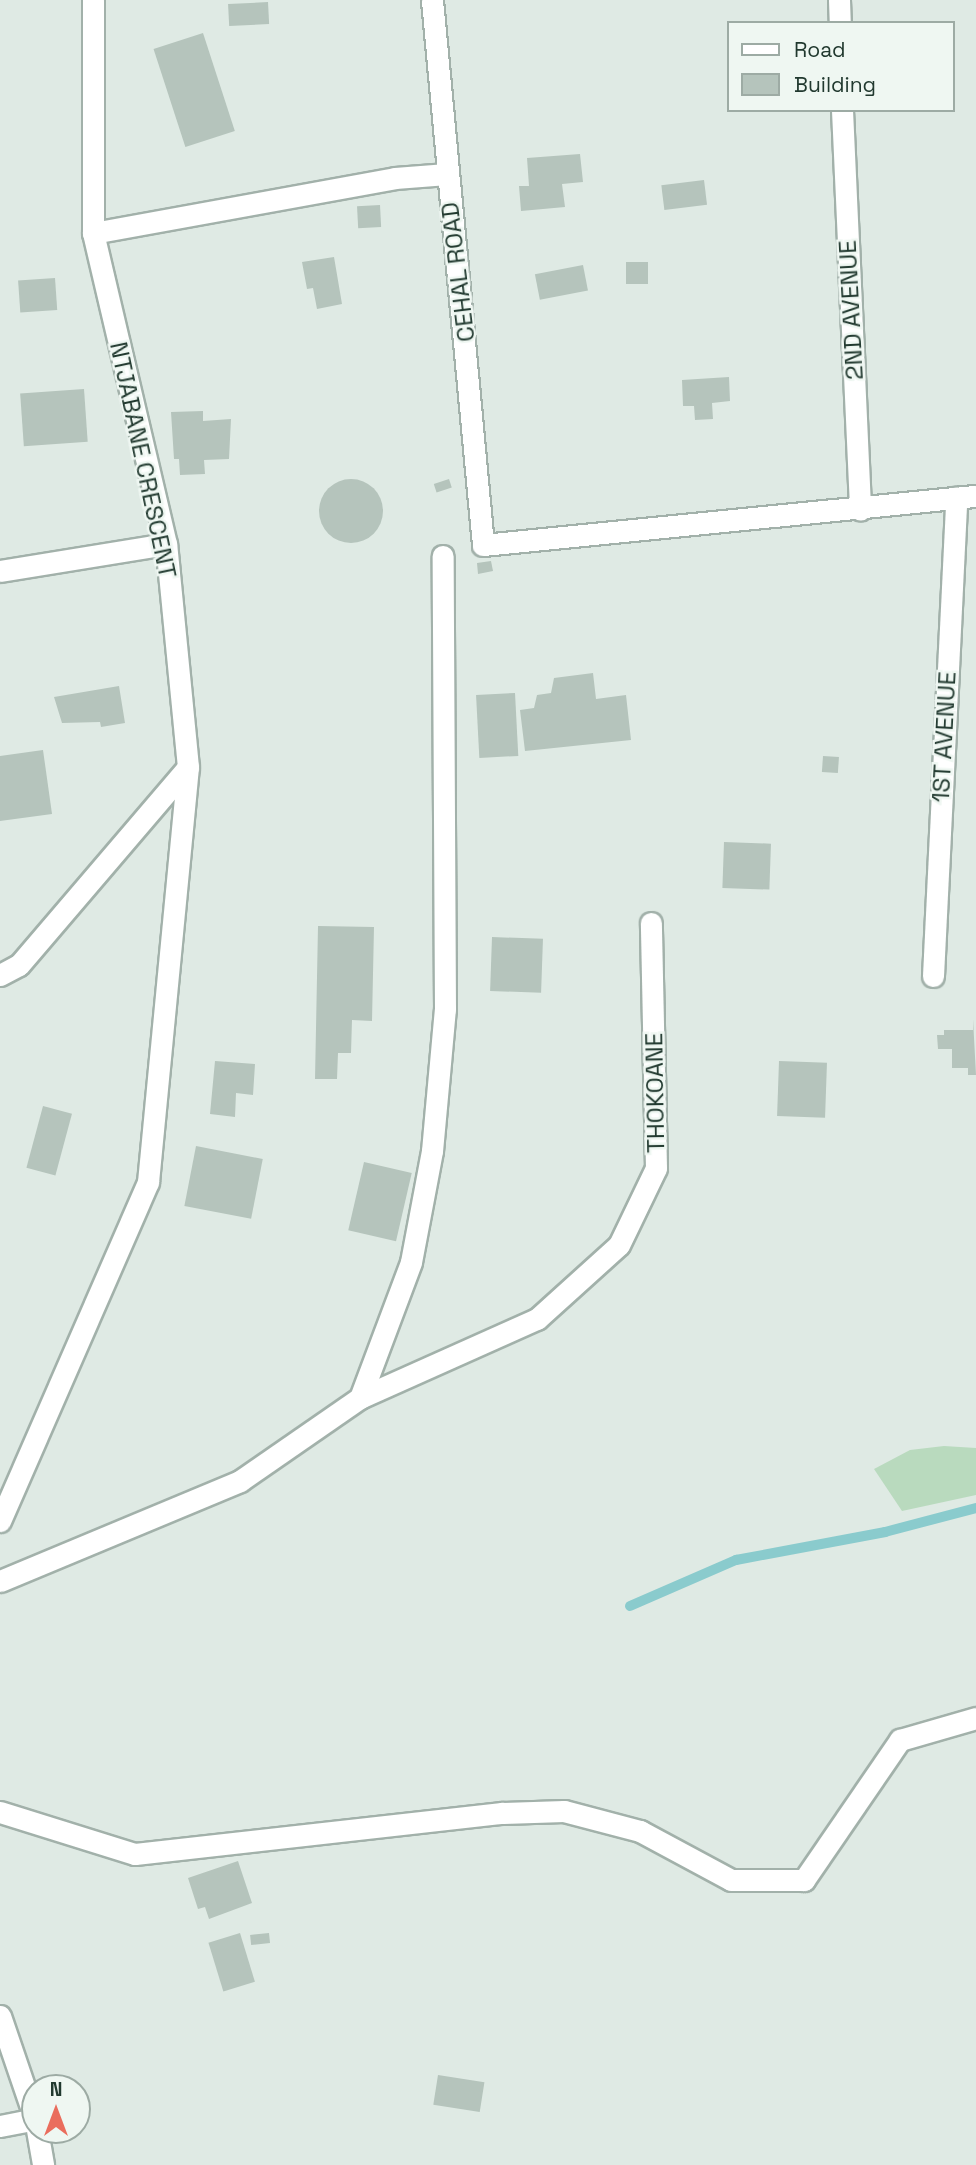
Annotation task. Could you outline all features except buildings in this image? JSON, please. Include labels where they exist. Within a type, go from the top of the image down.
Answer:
[{"type":"street","name":"NTJABANE CRESCENT","points":[[0,1521],[148,1182],[188,767],[166,544],[93,233],[93,0]]},
{"type":"street","name":"CEHAL ROAD","points":[[432,0],[447,174],[470,375],[483,545]]},
{"type":"street","points":[[839,0],[840,21]]},
{"type":"street","name":"2ND AVENUE","points":[[842,112],[860,510]]},
{"type":"street","points":[[93,233],[395,178],[447,174]]},
{"type":"street","name":"1ST AVENUE","points":[[483,545],[860,510],[966,497],[933,976]]},
{"type":"street","points":[[0,571],[166,544]]},
{"type":"street","points":[[360,1398],[411,1262],[432,1151],[445,1009],[443,556]]},
{"type":"street","points":[[0,975],[19,965],[188,767]]},
{"type":"street","name":"THOKOANE","points":[[0,1581],[240,1481],[360,1398],[537,1319],[618,1245],[656,1168],[651,923]]},
{"type":"street","points":[[0,1812],[135,1854],[503,1813],[564,1811],[640,1831],[731,1880],[804,1880],[900,1740],[976,1718]]},
{"type":"street","points":[[0,2016],[21,2078]]},
{"type":"street","points":[[0,2126],[21,2122]]},
{"type":"street","points":[[39,2144],[43,2165]]},
{"type":"green space","points":[[944,1446],[976,1448],[976,1495],[902,1511],[874,1469],[910,1450]]},
{"type":"waterway","points":[[630,1606],[736,1560],[885,1532],[976,1508]]}]
